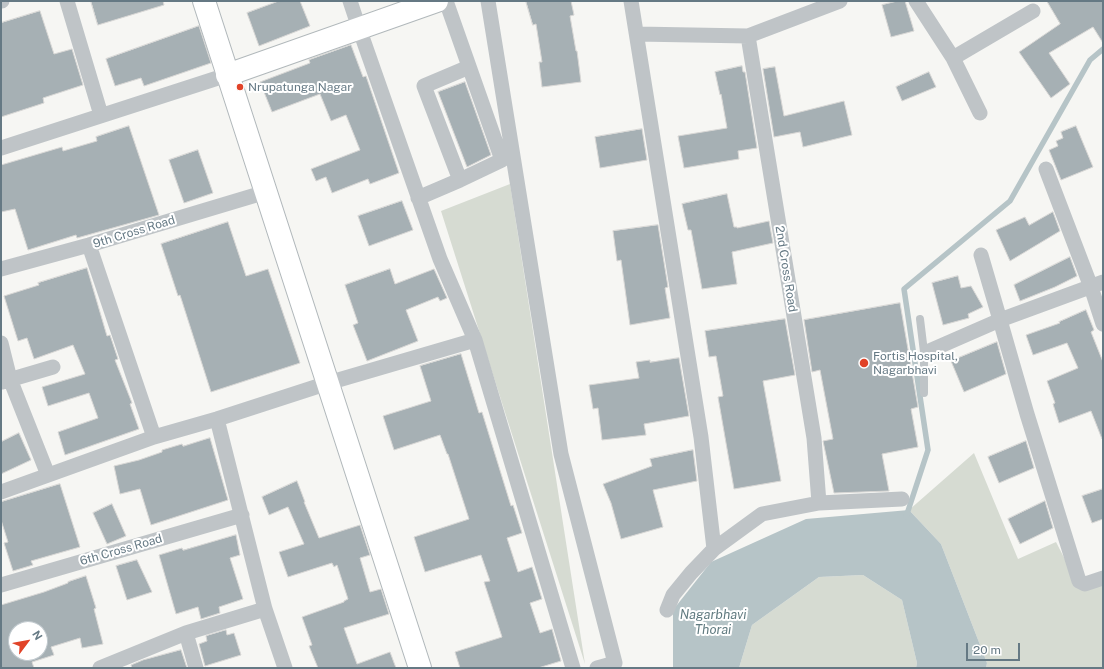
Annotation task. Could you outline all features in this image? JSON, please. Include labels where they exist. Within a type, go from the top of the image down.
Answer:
[{"type":"street","points":[[67,1],[101,115]]},
{"type":"street","points":[[204,1],[420,668]]},
{"type":"street","points":[[350,1],[440,259],[475,340],[573,668]]},
{"type":"street","points":[[1,148],[227,75],[437,1]]},
{"type":"street","points":[[418,198],[502,160],[446,1]]},
{"type":"street","points":[[488,1],[561,454],[615,663],[597,668]]},
{"type":"street","points":[[631,1],[701,437],[714,549]]},
{"type":"street","points":[[637,34],[748,36],[840,1]]},
{"type":"street","points":[[916,1],[953,58],[980,113]]},
{"type":"street","points":[[953,58],[1033,10]]},
{"type":"street","name":"2nd Cross Road","points":[[748,36],[814,438],[820,502]]},
{"type":"street","points":[[460,180],[424,86],[469,67]]},
{"type":"street","points":[[1046,169],[1097,284],[1103,324]]},
{"type":"street","name":"9th Cross Road","points":[[1,269],[89,245],[266,192]]},
{"type":"street","points":[[89,245],[154,438]]},
{"type":"street","points":[[981,255],[1078,582],[1085,584],[1103,578]]},
{"type":"street","points":[[926,351],[1000,320],[1097,284]]},
{"type":"street","points":[[1,492],[154,438],[328,383],[475,340]]},
{"type":"street","points":[[1,343],[6,381],[48,475]]},
{"type":"street","points":[[6,381],[53,367]]},
{"type":"street","points":[[218,419],[265,609],[285,668]]},
{"type":"street","points":[[667,610],[673,595],[691,573],[714,549],[762,514],[820,502],[902,499]]},
{"type":"street","name":"6th Cross Road","points":[[1,585],[242,515]]},
{"type":"street","points":[[100,668],[186,633],[265,609]]},
{"type":"street","points":[[186,633],[196,668]]},
{"type":"lane","points":[[920,319],[926,351],[924,393]]},
{"type":"shaded area","points":[[510,184],[585,664],[441,211]]},
{"type":"shaded area","points":[[974,453],[1018,559],[1056,542],[1074,577],[1103,584],[1103,668],[986,668],[987,663],[941,544],[909,510]]},
{"type":"shaded area","points":[[863,575],[902,600],[917,663],[916,668],[739,668],[752,625],[819,577]]},
{"type":"water","name":"Nagarbhavi Thorai","points":[[909,510],[941,544],[987,663],[986,668],[916,668],[917,663],[902,600],[863,575],[819,577],[752,625],[739,668],[673,668],[673,610],[711,562],[806,519]]},
{"type":"building","points":[[91,1],[163,1],[164,5],[98,25]]},
{"type":"building","points":[[279,1],[300,1],[310,26],[259,46],[247,13]]},
{"type":"building","points":[[526,1],[571,1],[574,15],[570,16],[581,82],[542,87],[539,62],[542,62],[536,24],[533,25]]},
{"type":"building","points":[[905,1],[914,31],[891,37],[882,5]]},
{"type":"building","points":[[1047,1],[1103,1],[1103,43],[1093,27],[1049,53],[1070,84],[1051,98],[1019,52],[1060,24]]},
{"type":"building","points":[[40,11],[54,54],[72,49],[83,85],[43,98],[44,103],[1,117],[1,23]]},
{"type":"building","points":[[199,26],[211,63],[144,86],[141,78],[115,86],[106,59]]},
{"type":"building","points":[[351,45],[363,77],[366,76],[399,173],[370,184],[368,179],[332,193],[326,177],[316,181],[311,169],[360,150],[346,115],[331,121],[320,94],[272,112],[260,82],[310,63],[309,60]]},
{"type":"building","points":[[742,66],[743,72],[745,72],[757,148],[738,151],[739,159],[684,168],[678,136],[727,128],[721,94],[720,95],[715,72]]},
{"type":"building","points":[[775,67],[784,116],[844,101],[852,135],[803,147],[800,132],[774,137],[763,69]]},
{"type":"building","points":[[929,72],[936,87],[902,101],[896,87]]},
{"type":"building","points":[[465,82],[491,155],[467,167],[438,92]]},
{"type":"building","points":[[129,126],[159,215],[77,238],[76,235],[28,250],[15,209],[1,212],[1,165],[62,147],[63,151],[97,141],[96,137]]},
{"type":"building","points":[[1076,126],[1093,167],[1061,180],[1049,150],[1058,146],[1056,141],[1063,138],[1061,132]]},
{"type":"building","points":[[642,129],[647,160],[600,168],[595,137]]},
{"type":"building","points":[[198,150],[213,193],[184,203],[169,160]]},
{"type":"building","points":[[727,194],[734,227],[737,228],[769,221],[773,243],[732,252],[737,284],[702,289],[691,230],[688,230],[682,204]]},
{"type":"building","points":[[402,201],[413,230],[369,246],[358,216]]},
{"type":"building","points":[[1053,212],[1060,231],[1010,261],[996,230],[1025,217],[1029,225]]},
{"type":"building","points":[[228,222],[246,276],[268,269],[300,363],[211,392],[180,295],[178,296],[161,244]]},
{"type":"building","points":[[658,225],[668,287],[665,288],[670,318],[630,325],[621,260],[617,261],[613,231]]},
{"type":"building","points":[[1070,257],[1077,276],[1055,287],[1020,301],[1014,285]]},
{"type":"building","points":[[87,268],[107,336],[110,335],[118,359],[115,360],[132,403],[130,404],[139,429],[65,455],[58,432],[98,418],[89,393],[48,406],[42,387],[85,374],[73,345],[34,359],[27,338],[18,341],[4,296],[39,285],[38,283]]},
{"type":"building","points":[[390,269],[395,284],[434,269],[447,298],[440,301],[438,297],[406,310],[418,341],[367,361],[353,325],[358,323],[345,285]]},
{"type":"building","points":[[958,276],[961,288],[971,286],[983,307],[968,314],[969,318],[943,325],[932,283]]},
{"type":"building","points":[[900,303],[918,407],[911,409],[918,447],[882,454],[889,491],[834,493],[823,441],[833,439],[820,370],[812,372],[804,320]]},
{"type":"building","points":[[1086,310],[1094,330],[1091,332],[1103,362],[1102,439],[1091,411],[1059,423],[1053,404],[1055,403],[1047,381],[1078,368],[1067,343],[1033,355],[1026,335],[1060,323],[1059,322]]},
{"type":"building","points":[[785,319],[795,375],[763,381],[781,481],[734,489],[718,397],[723,396],[716,356],[709,357],[705,331]]},
{"type":"building","points":[[997,342],[1006,374],[964,392],[951,361]]},
{"type":"building","points":[[461,354],[479,413],[482,412],[511,506],[513,505],[522,533],[507,538],[518,572],[532,567],[542,599],[530,603],[540,633],[552,629],[561,661],[538,668],[460,668],[455,652],[502,637],[484,582],[490,581],[481,555],[425,572],[414,537],[469,519],[448,454],[440,435],[394,450],[383,416],[431,401],[420,366]]},
{"type":"building","points":[[679,358],[689,416],[644,424],[646,435],[602,440],[598,408],[593,409],[589,385],[639,378],[636,362],[650,360],[650,362]]},
{"type":"building","points":[[19,433],[31,460],[1,474],[1,442]]},
{"type":"building","points":[[210,438],[228,500],[151,525],[140,489],[120,494],[114,466],[139,460],[162,452],[162,450],[182,444],[183,446]]},
{"type":"building","points":[[1026,441],[1034,468],[999,483],[988,457]]},
{"type":"building","points":[[693,450],[697,481],[653,490],[663,527],[621,539],[611,503],[603,484],[652,466],[650,459]]},
{"type":"building","points":[[297,481],[319,538],[360,525],[370,555],[360,558],[370,592],[381,589],[389,614],[344,628],[357,664],[390,652],[396,668],[318,668],[309,646],[312,645],[302,617],[344,602],[348,599],[337,565],[334,567],[332,563],[288,577],[279,552],[304,544],[288,507],[269,515],[262,497]]},
{"type":"building","points":[[60,484],[80,547],[31,561],[33,565],[13,571],[4,543],[8,542],[1,520],[1,502]]},
{"type":"building","points":[[1103,489],[1103,519],[1092,523],[1082,496]]},
{"type":"building","points":[[1045,501],[1053,528],[1020,544],[1008,519]]},
{"type":"building","points":[[112,504],[126,536],[107,544],[93,513]]},
{"type":"building","points":[[236,535],[240,555],[230,558],[243,599],[219,607],[220,613],[201,619],[198,607],[176,614],[159,555]]},
{"type":"building","points":[[137,560],[152,592],[127,600],[116,566]]},
{"type":"building","points":[[86,576],[96,608],[94,609],[103,644],[82,648],[80,638],[51,647],[54,655],[48,657],[48,621],[8,621],[8,661],[35,661],[32,662],[34,668],[1,668],[1,605]]},
{"type":"building","points":[[226,630],[227,635],[234,633],[241,655],[205,666],[199,644],[207,641],[206,636]]},
{"type":"building","points":[[181,650],[187,668],[132,668],[131,665],[143,660]]},
{"type":"waterway","points":[[906,517],[928,450],[904,289],[1010,201],[1090,60],[1103,49]]},
{"type":"place","name":"Nrupatunga Nagar","points":[[240,87]]},
{"type":"place","name":"Fortis Hospital, Nagarbhavi","points":[[864,363]]}]
